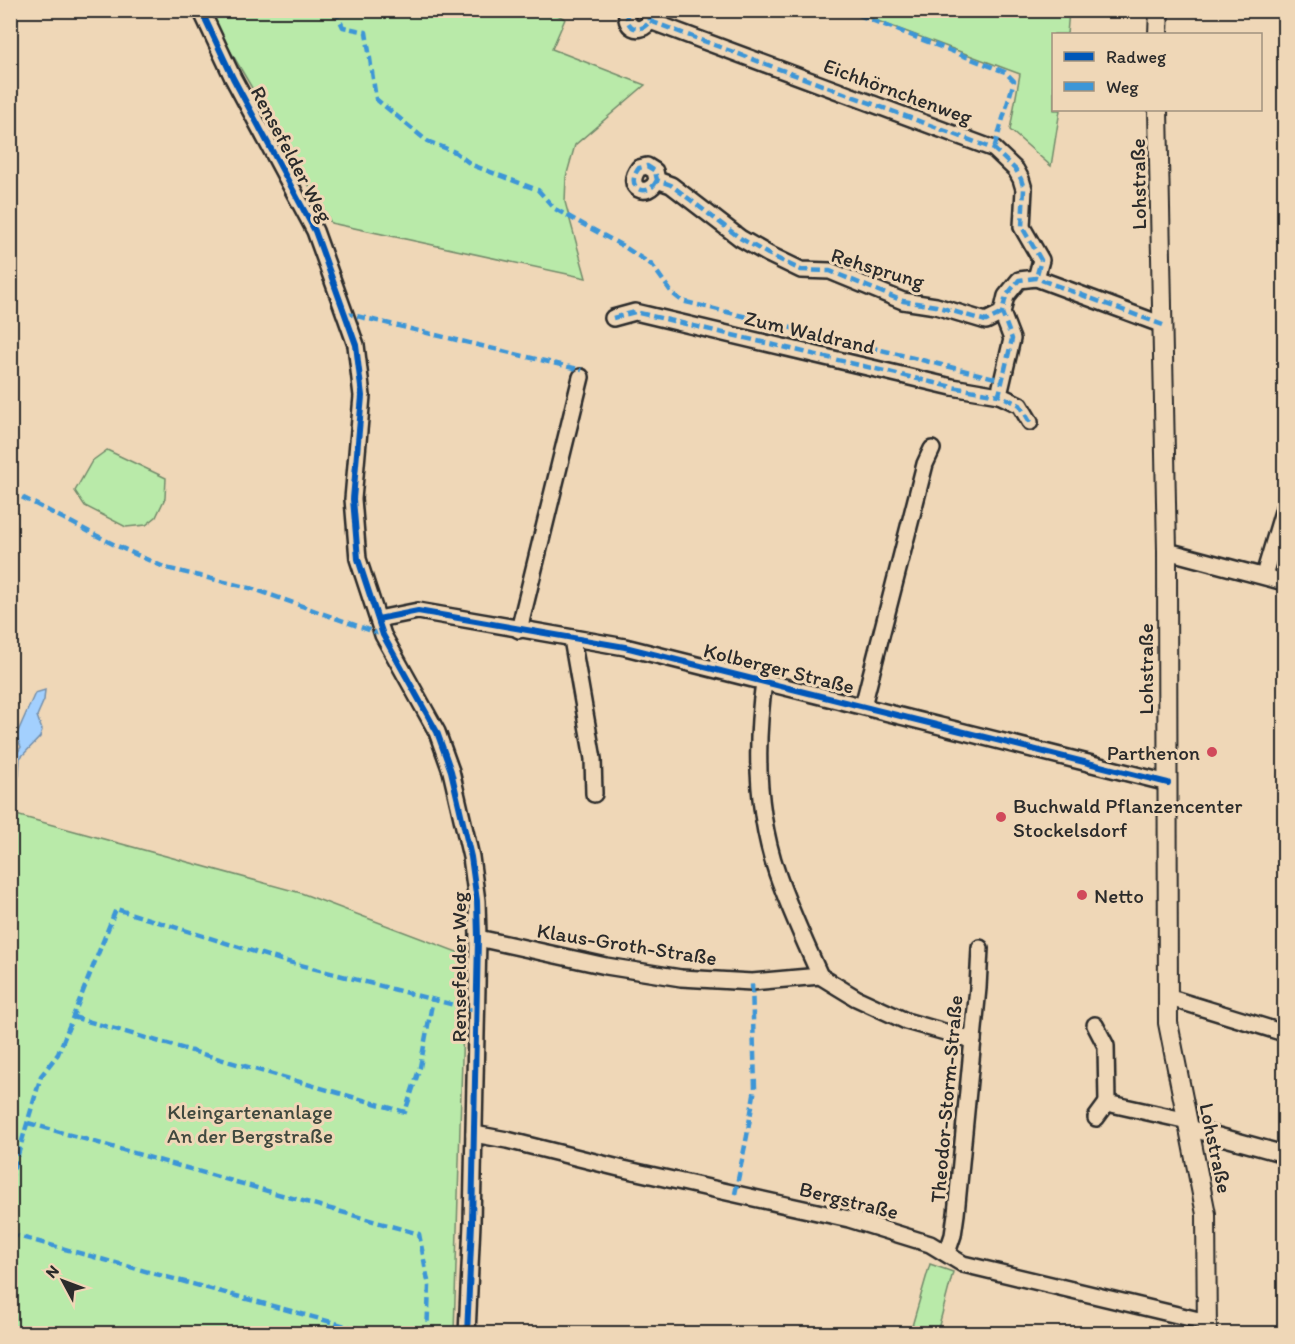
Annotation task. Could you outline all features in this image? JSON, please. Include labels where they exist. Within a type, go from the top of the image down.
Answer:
[{"type":"main road","points":[[1158,33],[1159,10]]},
{"type":"main road","name":"Lohstraße","points":[[1158,111],[1167,550],[1168,1023],[1206,1214],[1207,1328]]},
{"type":"street","name":"Rensefelder Weg","points":[[201,10],[233,78],[315,231],[356,345],[362,396],[353,499],[358,559],[383,635],[437,732],[451,771],[471,857],[477,901],[478,938],[474,1134],[466,1334]]},
{"type":"street","name":"Eichhörnchenweg","points":[[628,10],[626,18],[628,24],[633,28],[646,27],[649,16],[994,149],[1016,170],[1021,179],[1024,189],[1022,227],[1041,260],[1036,278]]},
{"type":"street","name":"Rehsprung","points":[[657,180],[671,185],[740,238],[801,270],[830,271],[903,301],[936,306],[986,321],[1002,314]]},
{"type":"street","points":[[999,395],[1012,339],[1002,314],[1006,296],[1019,280],[1036,278],[1163,325]]},
{"type":"street","name":"Zum Waldrand","points":[[613,318],[635,312],[952,387],[999,395],[1020,405],[1030,422]]},
{"type":"street","points":[[519,630],[581,377]]},
{"type":"street","name":"Kolberger Straße","points":[[863,706],[925,464],[932,449]]},
{"type":"street","points":[[1264,575],[1284,508]]},
{"type":"street","points":[[1167,550],[1284,582]]},
{"type":"street","name":"Kolberger Straße","points":[[378,619],[418,611],[625,647],[1168,783]]},
{"type":"street","points":[[573,639],[593,759],[594,794]]},
{"type":"street","points":[[764,681],[758,726],[758,779],[767,837],[780,882],[820,976],[856,998],[906,1021],[973,1040]]},
{"type":"street","name":"Klaus-Groth-Straße","points":[[478,938],[595,964],[681,978],[752,982],[820,976]]},
{"type":"street","name":"Theodor-Storm-Straße","points":[[947,1252],[953,1235],[956,1214],[980,948]]},
{"type":"street","points":[[1167,997],[1284,1033]]},
{"type":"street","points":[[1095,1025],[1106,1046],[1107,1103],[1096,1118]]},
{"type":"street","points":[[1107,1103],[1188,1124],[1284,1154]]},
{"type":"street","name":"Bergstraße","points":[[474,1134],[849,1219],[930,1244],[947,1252],[963,1264],[1207,1328]]},
{"type":"green space","points":[[549,10],[565,19],[552,49],[645,85],[575,145],[566,177],[565,202],[586,278],[331,223],[207,11]]},
{"type":"green space","points":[[851,11],[1069,11],[1067,33],[1052,33],[1052,111],[1060,111],[1051,166],[1010,130],[1020,74]]},
{"type":"green space","points":[[107,450],[166,478],[165,498],[156,517],[146,525],[126,527],[85,506],[75,491],[92,461]]},
{"type":"green space","name":"Kleingartenanlage An der Bergstraße","points":[[16,815],[301,893],[465,955],[454,1333],[11,1333],[10,834]]},
{"type":"green space","points":[[930,1264],[953,1272],[937,1333],[910,1333]]},
{"type":"water","points":[[45,690],[44,700],[37,716],[42,730],[40,737],[20,758],[19,775],[11,800],[11,763],[21,747],[16,736],[35,693]]},
{"type":"marked path","points":[[335,10],[343,27],[366,32],[376,99],[427,141],[455,152],[472,165],[538,190],[555,209],[623,246],[652,265],[672,293],[682,301],[1003,380]]},
{"type":"marked path","points":[[628,10],[628,21],[633,28],[637,29],[646,26],[650,21],[649,10]]},
{"type":"marked path","points":[[846,10],[1005,72],[1014,81],[994,149]]},
{"type":"marked path","points":[[650,21],[994,149],[1016,170],[1021,179],[1024,189],[1022,227],[1041,260],[1036,278]]},
{"type":"marked path","points":[[657,180],[653,186],[643,190],[635,186],[634,181],[639,168],[647,166],[655,171],[657,180],[671,185],[740,238],[801,270],[830,271],[903,301],[936,306],[986,321],[1002,313]]},
{"type":"marked path","points":[[1030,422],[1020,405],[999,395],[1012,339],[1002,313],[1006,296],[1019,280],[1036,278],[1163,325]]},
{"type":"marked path","points":[[613,318],[635,312],[952,387],[999,395]]},
{"type":"marked path","points":[[344,313],[582,370]]},
{"type":"marked path","points":[[10,491],[115,545],[166,568],[254,589],[383,635]]},
{"type":"marked path","points":[[10,1182],[41,1076],[58,1054],[116,909],[281,960],[477,1011]]},
{"type":"marked path","points":[[735,1194],[755,1088],[752,982]]},
{"type":"marked path","points":[[73,1017],[405,1112],[420,1067],[433,999]]},
{"type":"marked path","points":[[28,1123],[419,1234],[429,1286],[427,1334]]},
{"type":"marked path","points":[[10,1234],[375,1334]]},
{"type":"cycle path","points":[[201,10],[233,78],[315,231],[356,345],[362,396],[353,499],[358,559],[383,635],[437,732],[451,771],[471,857],[477,901],[478,938],[472,1223],[467,1334]]},
{"type":"cycle path","points":[[378,619],[418,611],[625,647],[1168,783]]},
{"type":"place","name":"Parthenon","points":[[1212,752]]},
{"type":"place","name":"Buchwald Pflanzencenter Stockelsdorf","points":[[1001,817]]},
{"type":"place","name":"Netto","points":[[1082,895]]}]
